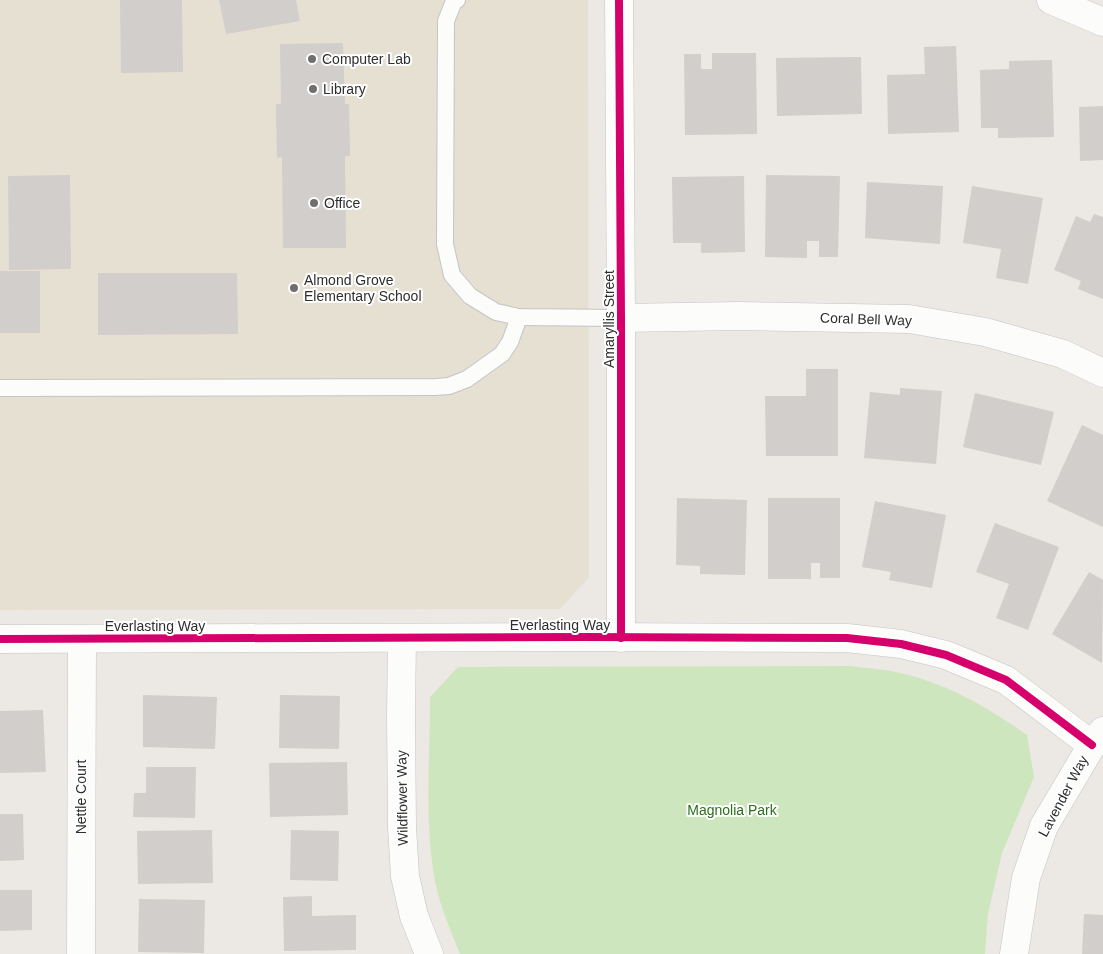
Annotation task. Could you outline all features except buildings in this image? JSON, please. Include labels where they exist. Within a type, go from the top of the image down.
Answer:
[{"type":"street","name":"Amaryllis Street","points":[[619,0],[621,638]]},
{"type":"street","points":[[1050,0],[1103,22]]},
{"type":"street","name":"Coral Bell Way","points":[[621,318],[739,316],[909,319],[994,335],[1063,354],[1103,373]]},
{"type":"street","name":"Wildflower Way","points":[[402,638],[402,827],[405,876],[414,916],[429,954]]},
{"type":"street","name":"Everlasting Way","points":[[0,639],[847,638],[902,644],[946,655],[1006,680],[1097,738]]},
{"type":"street","name":"Nettle Court","points":[[81,954],[82,639]]},
{"type":"street","name":"Lavender Way","points":[[1014,954],[1026,878],[1044,826],[1097,738]]},
{"type":"lane","points":[[458,0],[454,1],[446,20],[445,244],[452,275],[470,296],[496,312],[519,317],[621,318]]},
{"type":"lane","points":[[0,388],[449,386],[467,379],[502,354],[510,342],[519,317]]},
{"type":"shaded area","name":"Almond Grove Elementary School","points":[[0,0],[588,0],[589,577],[560,609],[0,610]]},
{"type":"green space","name":"Magnolia Park","points":[[849,666],[896,672],[932,682],[981,705],[1027,735],[1034,777],[1002,853],[988,914],[985,954],[460,954],[437,892],[429,827],[430,697],[458,667]]},
{"type":"cycle path","points":[[619,0],[621,638]]},
{"type":"cycle path","points":[[0,639],[847,638],[901,644],[946,655],[1006,680],[1092,745]]},
{"type":"place","name":"Computer Lab","points":[[312,59]]},
{"type":"place","name":"Library","points":[[313,89]]},
{"type":"place","name":"Office","points":[[314,203]]},
{"type":"place","name":"Almond Grove Elementary School","points":[[294,288]]}]
